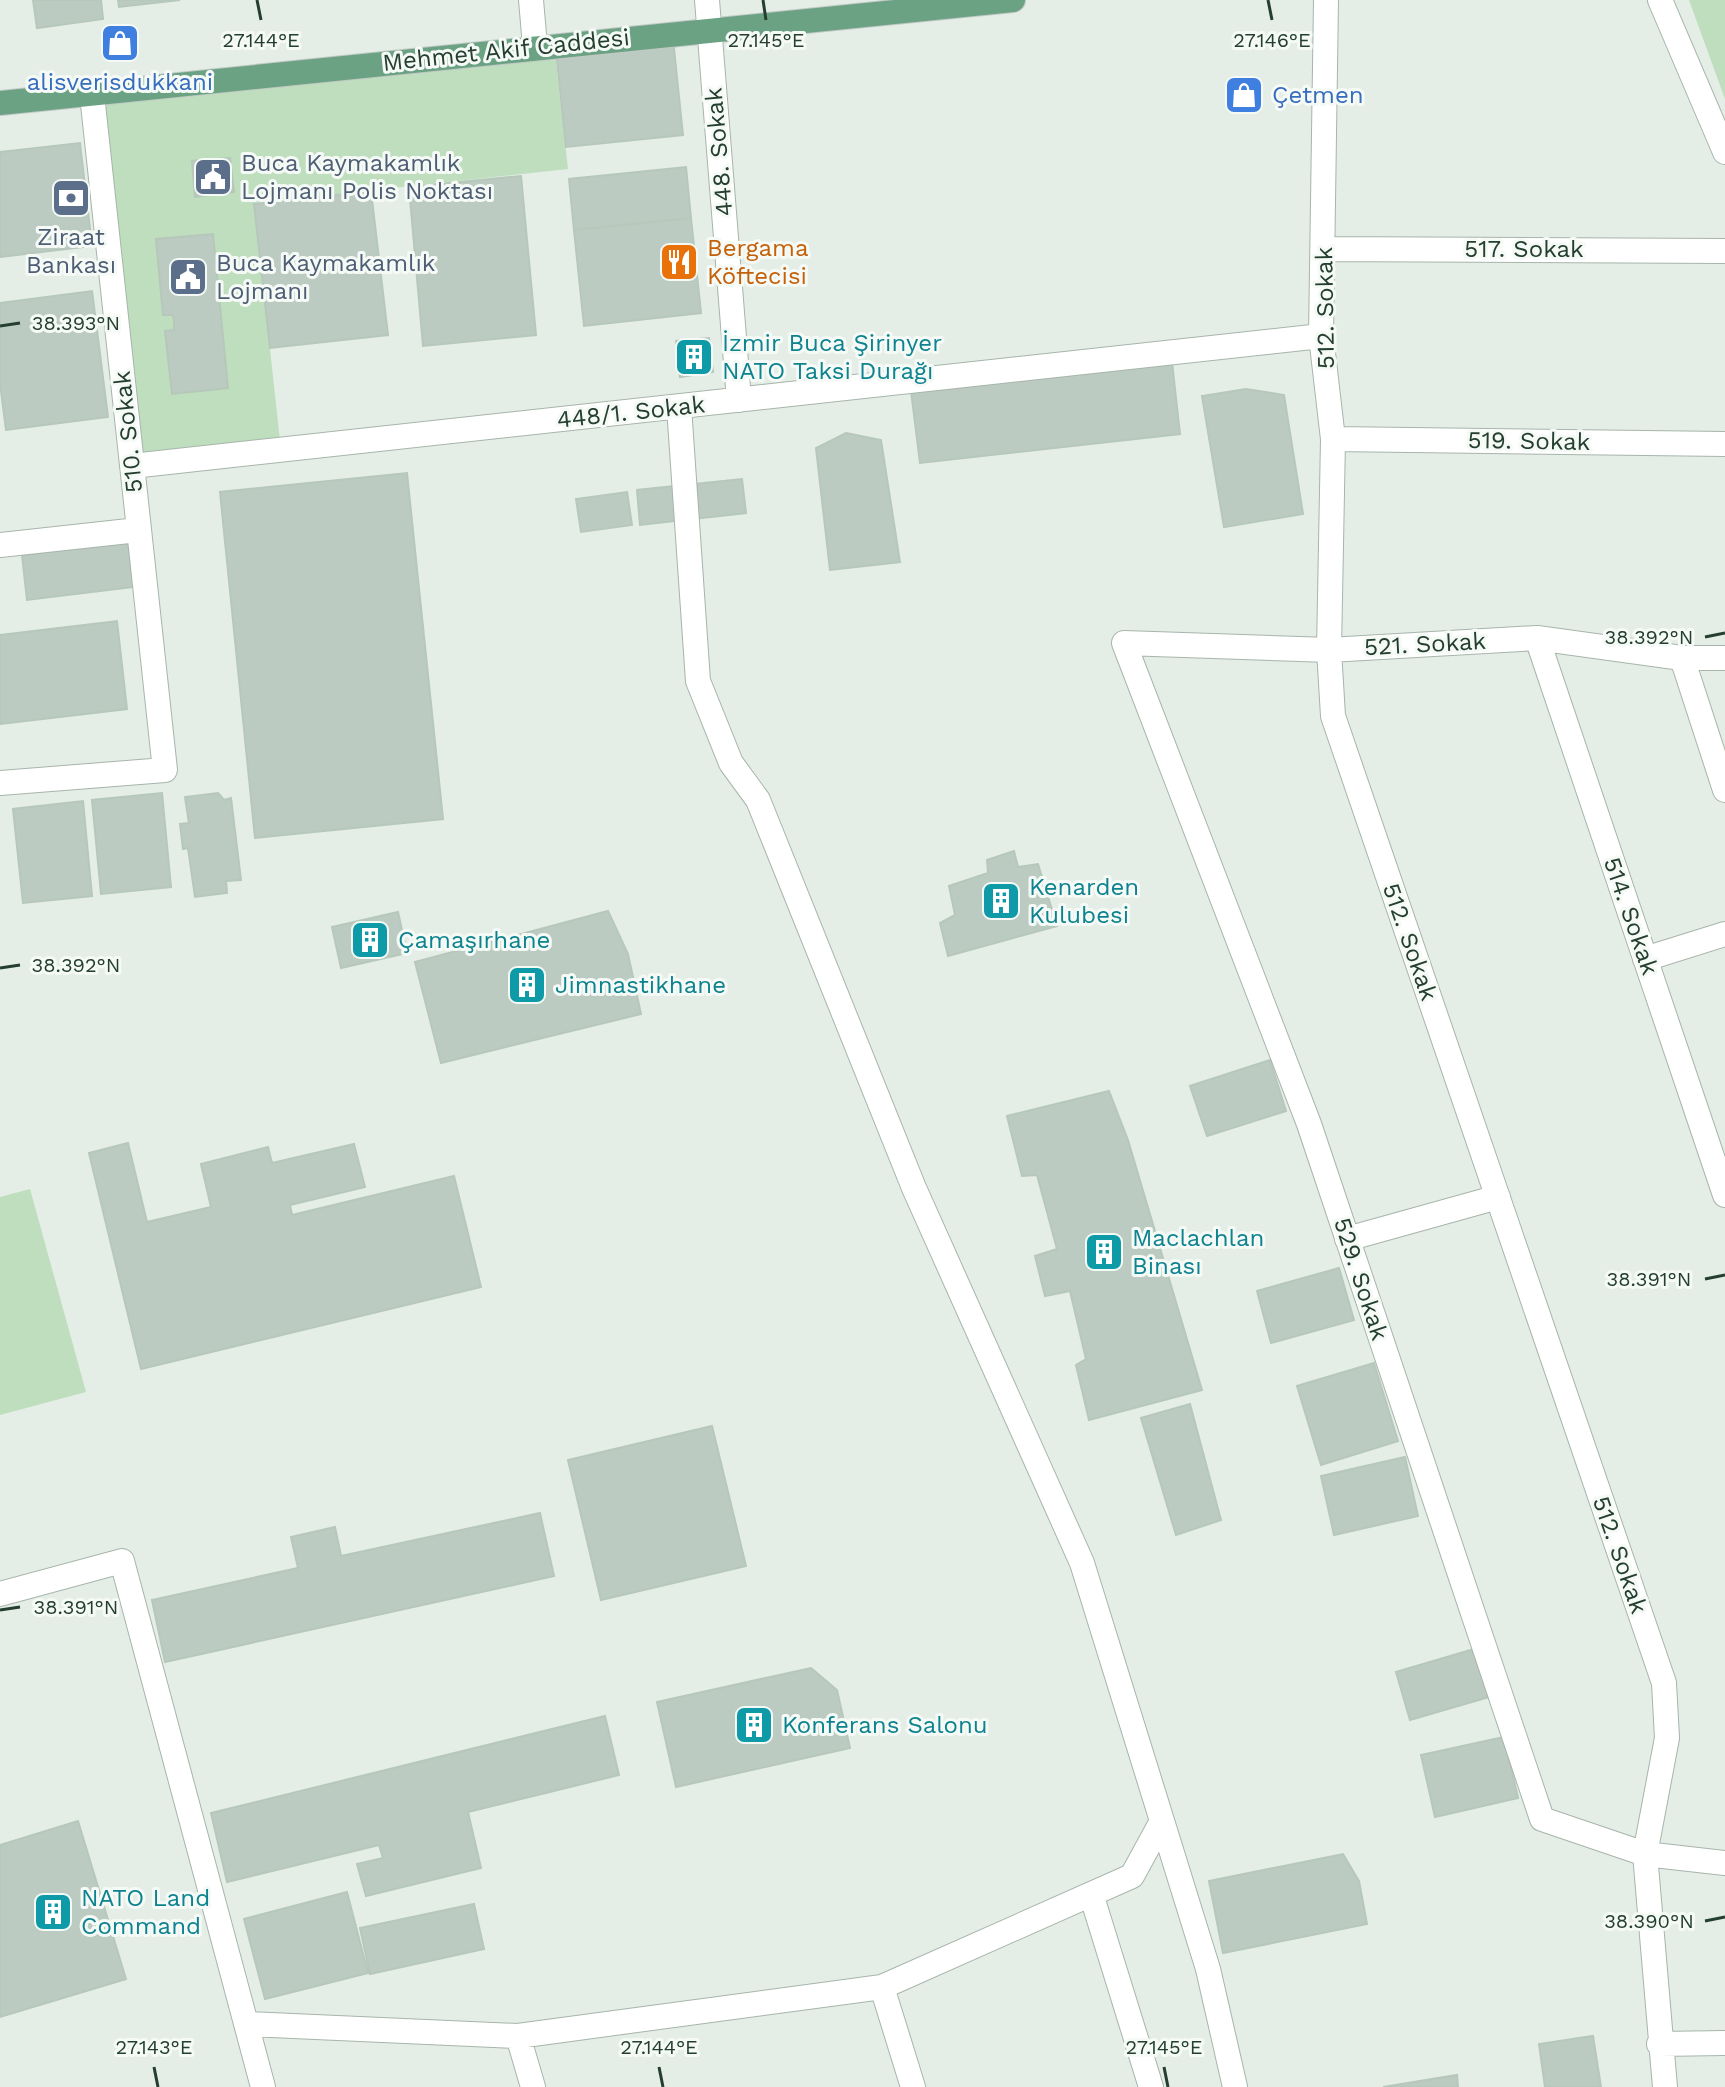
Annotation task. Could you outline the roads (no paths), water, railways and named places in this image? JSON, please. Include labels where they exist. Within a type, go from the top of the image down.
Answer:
[{"type":"main road","name":"Mehmet Akif Caddesi","points":[[0,103],[535,46],[1013,0]]},
{"type":"street","points":[[531,0],[535,46]]},
{"type":"street","name":"448. Sokak","points":[[707,0],[739,400]]},
{"type":"street","name":"512. Sokak","points":[[1326,0],[1321,336],[1333,439],[1329,650],[1333,716],[1664,1683],[1667,1738],[1645,1854],[1665,2087]]},
{"type":"street","points":[[1660,0],[1725,152]]},
{"type":"street","name":"510. Sokak","points":[[0,783],[165,770],[92,95]]},
{"type":"street","name":"517. Sokak","points":[[1323,249],[1725,251]]},
{"type":"street","name":"448/1. Sokak","points":[[132,466],[1321,336]]},
{"type":"street","points":[[679,407],[698,681],[731,763],[758,800],[914,1188],[1082,1563],[1208,1969],[1235,2087]]},
{"type":"street","name":"519. Sokak","points":[[1333,439],[1725,444]]},
{"type":"street","points":[[0,545],[138,530]]},
{"type":"street","name":"521. Sokak","points":[[1124,643],[1329,650],[1537,638],[1682,658],[1725,658]]},
{"type":"street","name":"514. Sokak","points":[[1537,638],[1725,1195]]},
{"type":"street","name":"529. Sokak","points":[[1124,643],[1309,1124],[1542,1819],[1645,1854]]},
{"type":"street","points":[[1682,658],[1725,790]]},
{"type":"street","points":[[1645,959],[1725,934]]},
{"type":"street","points":[[1347,1239],[1498,1197]]},
{"type":"street","points":[[0,1594],[122,1561],[263,2087]]},
{"type":"street","points":[[246,2024],[518,2036],[882,1987],[1092,1897],[1132,1876],[1162,1821]]},
{"type":"street","points":[[1645,1854],[1725,1863]]},
{"type":"street","points":[[1092,1897],[1151,2087]]},
{"type":"street","points":[[882,1987],[913,2087]]},
{"type":"street","points":[[518,2036],[533,2087]]},
{"type":"street","points":[[1659,2044],[1725,2043]]},
{"type":"place","name":"alisverisdukkani","points":[[120,43]]},
{"type":"place","name":"Çetmen","points":[[1244,95]]},
{"type":"place","name":"Buca Kaymakamlık Lojmanı Polis Noktası","points":[[213,177]]},
{"type":"place","name":"Ziraat Bankası","points":[[71,198]]},
{"type":"place","name":"Bergama Köftecisi","points":[[679,262]]},
{"type":"place","name":"Buca Kaymakamlık Lojmanı","points":[[188,277]]},
{"type":"place","name":"İzmir Buca Şirinyer NATO Taksi Durağı","points":[[694,357]]},
{"type":"place","name":"Kenarden Kulubesi","points":[[1001,901]]},
{"type":"place","name":"Çamaşırhane","points":[[370,940]]},
{"type":"place","name":"Jimnastikhane","points":[[527,985]]},
{"type":"place","name":"Maclachlan Binası","points":[[1104,1252]]},
{"type":"place","name":"Konferans Salonu","points":[[754,1725]]},
{"type":"place","name":"NATO Land Command","points":[[53,1912]]}]
